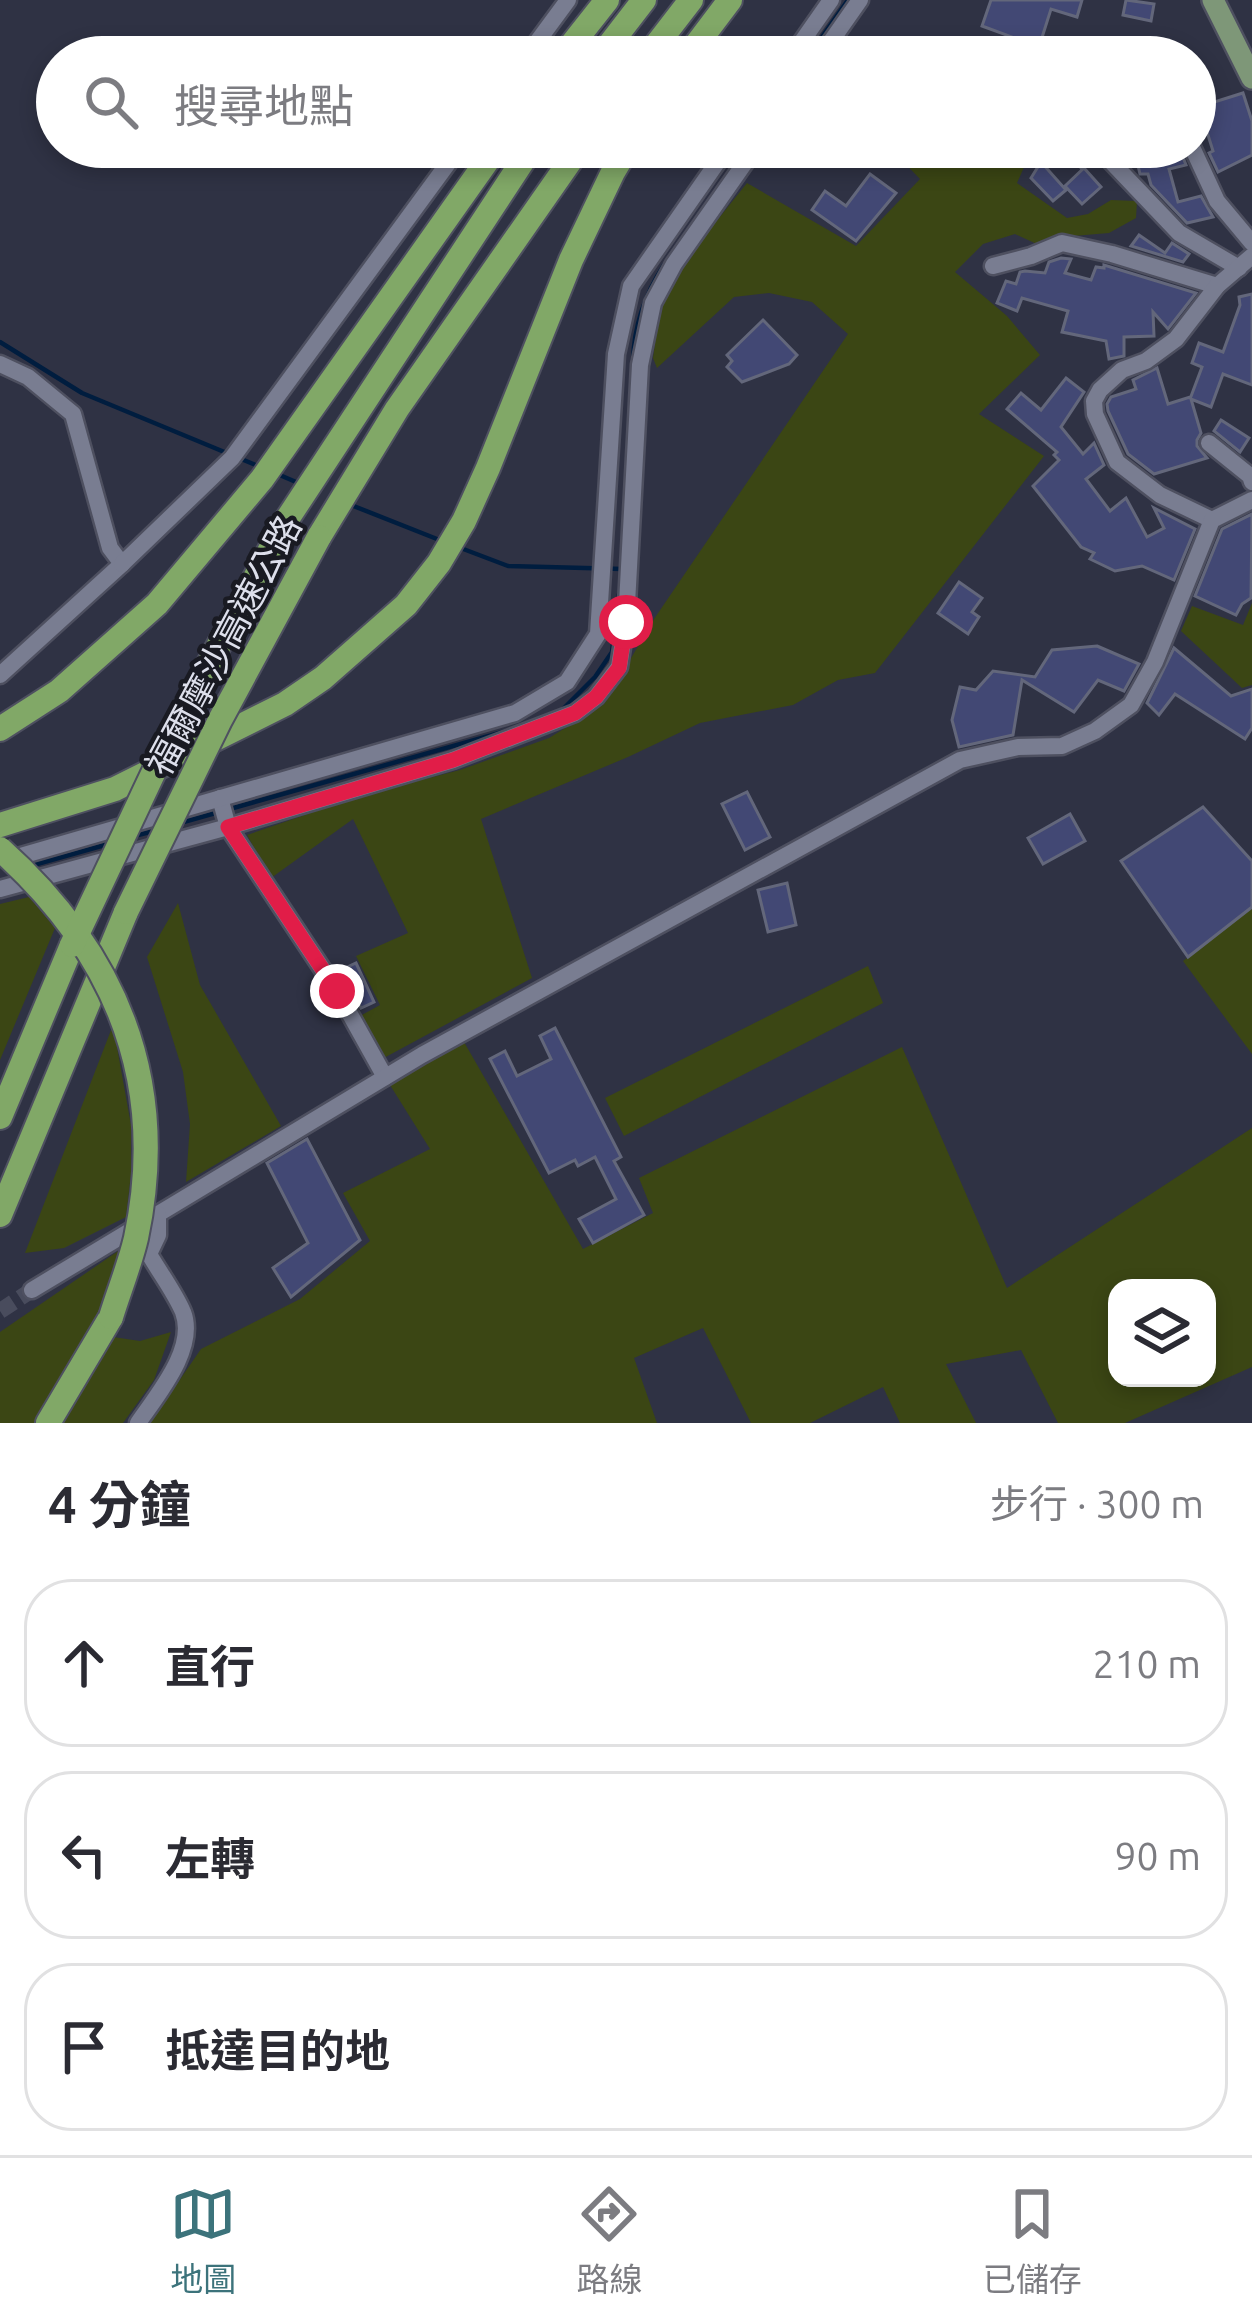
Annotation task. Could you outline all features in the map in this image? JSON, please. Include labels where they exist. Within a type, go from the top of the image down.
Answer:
[{"type":"highway","points":[[579,36],[607,0]]},
{"type":"highway","points":[[616,36],[644,0]]},
{"type":"highway","points":[[663,36],[691,0]]},
{"type":"highway","points":[[703,36],[730,0]]},
{"type":"highway","points":[[0,729],[59,691],[158,604],[268,470],[482,168]]},
{"type":"highway","name":"福爾摩沙高速公路","points":[[0,1117],[72,945],[176,725],[284,524],[518,168]]},
{"type":"highway","name":"福爾摩沙高速公路","points":[[0,1215],[126,912],[220,720],[320,537],[398,409],[565,168]]},
{"type":"highway","points":[[0,825],[115,789],[285,704],[323,678],[406,605],[450,544],[615,168]]},
{"type":"highway","points":[[0,849],[72,926],[99,967],[134,1052],[147,1131],[136,1240],[111,1317],[48,1423]]},
{"type":"main road","points":[[1207,2],[1252,78]]},
{"type":"street","points":[[541,36],[568,0]]},
{"type":"street","points":[[806,36],[831,0]]},
{"type":"street","points":[[835,36],[860,0]]},
{"type":"street","points":[[0,675],[232,458],[445,168]]},
{"type":"street","points":[[0,862],[514,712],[567,682],[598,634],[616,354],[631,286],[713,168]]},
{"type":"street","points":[[0,889],[453,760],[575,713],[596,697],[619,668],[626,622],[640,364],[653,303],[674,264],[741,168]]},
{"type":"street","points":[[1117,168],[1179,233],[1245,262],[1217,286],[1176,339],[1145,361],[1122,370],[1094,401],[1094,414],[1117,462],[1160,495],[1212,520]]},
{"type":"street","points":[[1202,168],[1217,201],[1252,243]]},
{"type":"street","points":[[993,266],[1062,242],[1217,286]]},
{"type":"street","points":[[0,364],[28,376],[73,414],[110,548],[122,564]]},
{"type":"street","points":[[1209,443],[1252,482]]},
{"type":"street","points":[[32,1290],[385,1077],[960,760],[1018,747],[1062,746],[1095,731],[1131,705],[1212,520],[1252,500]]},
{"type":"street","points":[[220,798],[228,827],[337,991],[385,1077]]},
{"type":"street","points":[[138,1423],[188,1338],[183,1313],[149,1254],[158,1235],[158,1214]]},
{"type":"green space","points":[[909,168],[1024,168],[1017,183],[1067,218],[1088,214],[1111,200],[1137,201],[1136,218],[1109,233],[1039,245],[1015,234],[983,244],[955,272],[1007,316],[1040,355],[979,414],[1044,456],[875,673],[838,680],[793,705],[700,723],[481,819],[532,978],[382,1059],[360,1016],[380,1005],[356,956],[408,933],[353,819],[271,878],[247,835],[549,738],[604,704],[654,619],[848,334],[812,302],[769,293],[734,297],[657,368],[653,358],[663,288],[747,183],[856,246],[920,179]]},
{"type":"green space","points":[[1252,603],[1252,685],[1242,688],[1181,631],[1192,606],[1243,625]]},
{"type":"green space","points":[[29,897],[55,928],[0,1060],[0,904]]},
{"type":"green space","points":[[178,903],[200,985],[281,1126],[186,1182],[190,1124],[183,1072],[147,957]]},
{"type":"green space","points":[[1252,907],[1252,1054],[1183,961]]},
{"type":"green space","points":[[868,966],[883,1003],[624,1136],[605,1098]]},
{"type":"green space","points":[[113,1025],[131,1125],[126,1217],[64,1248],[25,1253]]},
{"type":"green space","points":[[464,1042],[583,1249],[653,1213],[639,1178],[902,1047],[1007,1288],[1252,1128],[1252,1367],[1216,1383],[1216,1279],[1108,1279],[1108,1387],[1207,1387],[1125,1423],[1058,1423],[1021,1350],[946,1364],[976,1423],[900,1423],[883,1387],[810,1423],[751,1423],[703,1328],[634,1358],[657,1423],[150,1423],[201,1349],[300,1299],[370,1241],[343,1193],[430,1149],[390,1085]]},
{"type":"green space","points":[[124,1247],[86,1338],[37,1423],[0,1423],[0,1332]]},
{"type":"green space","points":[[171,1332],[154,1380],[123,1423],[64,1423],[113,1337],[140,1341]]},
{"type":"building","points":[[991,0],[1082,0],[1077,17],[1051,9],[1042,36],[1009,36],[982,26]]},
{"type":"building","points":[[1126,0],[1154,4],[1151,21],[1123,15]]},
{"type":"building","points":[[1243,93],[1252,121],[1252,155],[1218,172],[1216,168],[1216,101]]},
{"type":"building","points":[[1037,168],[1046,168],[1066,190],[1053,201],[1031,178]]},
{"type":"building","points":[[1084,168],[1101,187],[1082,204],[1065,186]]},
{"type":"building","points":[[1139,168],[1173,168],[1169,169],[1178,202],[1201,196],[1213,217],[1187,223],[1151,185],[1148,174],[1140,174]]},
{"type":"building","points":[[870,174],[896,193],[856,241],[812,210],[825,191],[846,206]]},
{"type":"building","points":[[1139,235],[1165,253],[1172,243],[1189,254],[1183,262],[1131,246]]},
{"type":"building","points":[[1071,259],[1065,273],[1091,280],[1096,267],[1104,265],[1196,293],[1168,329],[1153,312],[1154,336],[1124,337],[1124,356],[1109,359],[1106,341],[1062,332],[1068,311],[1022,298],[1017,311],[997,303],[1006,281],[1016,284],[1020,272],[1045,273],[1049,262]]},
{"type":"building","points":[[1252,294],[1252,385],[1223,374],[1211,407],[1191,399],[1201,433],[1197,446],[1207,458],[1154,474],[1128,454],[1107,404],[1111,397],[1136,389],[1133,380],[1157,368],[1168,404],[1190,399],[1202,367],[1192,363],[1199,343],[1223,352],[1239,297]]},
{"type":"building","points":[[763,320],[797,355],[789,364],[742,382],[727,367],[732,361],[727,355]]},
{"type":"building","points":[[1066,378],[1084,392],[1061,427],[1083,454],[1094,443],[1104,465],[1086,479],[1110,511],[1126,498],[1147,537],[1164,528],[1154,508],[1195,529],[1174,580],[1142,566],[1115,571],[1090,559],[1094,553],[1081,547],[1033,486],[1059,460],[1054,455],[1057,452],[1007,409],[1021,393],[1041,410]]},
{"type":"building","points":[[1221,420],[1249,438],[1240,452],[1214,431]]},
{"type":"building","points":[[1252,514],[1251,598],[1236,615],[1195,596],[1222,529]]},
{"type":"building","points":[[959,582],[982,598],[972,612],[979,617],[968,634],[938,613]]},
{"type":"building","points":[[1097,646],[1139,664],[1124,691],[1098,680],[1074,712],[1022,680],[1013,735],[959,747],[952,720],[960,687],[976,690],[993,671],[1035,677],[1052,650]]},
{"type":"building","points":[[1174,648],[1231,696],[1252,689],[1252,728],[1245,739],[1175,694],[1159,715],[1147,703]]},
{"type":"building","points":[[747,792],[770,837],[745,850],[722,804]]},
{"type":"building","points":[[1203,807],[1252,861],[1252,907],[1188,957],[1121,861]]},
{"type":"building","points":[[1070,814],[1085,841],[1043,864],[1028,838]]},
{"type":"building","points":[[787,883],[796,925],[768,932],[758,890]]},
{"type":"building","points":[[356,963],[374,1002],[361,1008],[339,971]]},
{"type":"building","points":[[555,1028],[621,1157],[614,1161],[644,1215],[593,1243],[579,1219],[616,1199],[595,1157],[578,1166],[575,1160],[549,1173],[490,1059],[505,1051],[517,1076],[551,1059],[540,1036]]},
{"type":"building","points":[[307,1139],[360,1240],[291,1297],[273,1268],[308,1243],[267,1163]]},
{"type":"waterway","points":[[823,36],[848,0]]},
{"type":"waterway","points":[[633,361],[642,311],[664,265]]},
{"type":"waterway","points":[[0,342],[82,393],[258,466]]},
{"type":"waterway","points":[[275,473],[303,485]]},
{"type":"waterway","points":[[346,503],[442,541]]},
{"type":"waterway","points":[[458,547],[508,566],[623,569]]},
{"type":"waterway","points":[[560,712],[612,652],[619,594]]},
{"type":"waterway","points":[[180,823],[510,730]]},
{"type":"waterway","points":[[134,836],[158,830]]},
{"type":"waterway","points":[[30,866],[112,843]]},
{"type":"tunnel","points":[[0,1311],[32,1290]]},
{"type":"route","points":[[337,991],[228,827],[453,760],[575,713],[596,697],[619,668],[626,622]]}]
